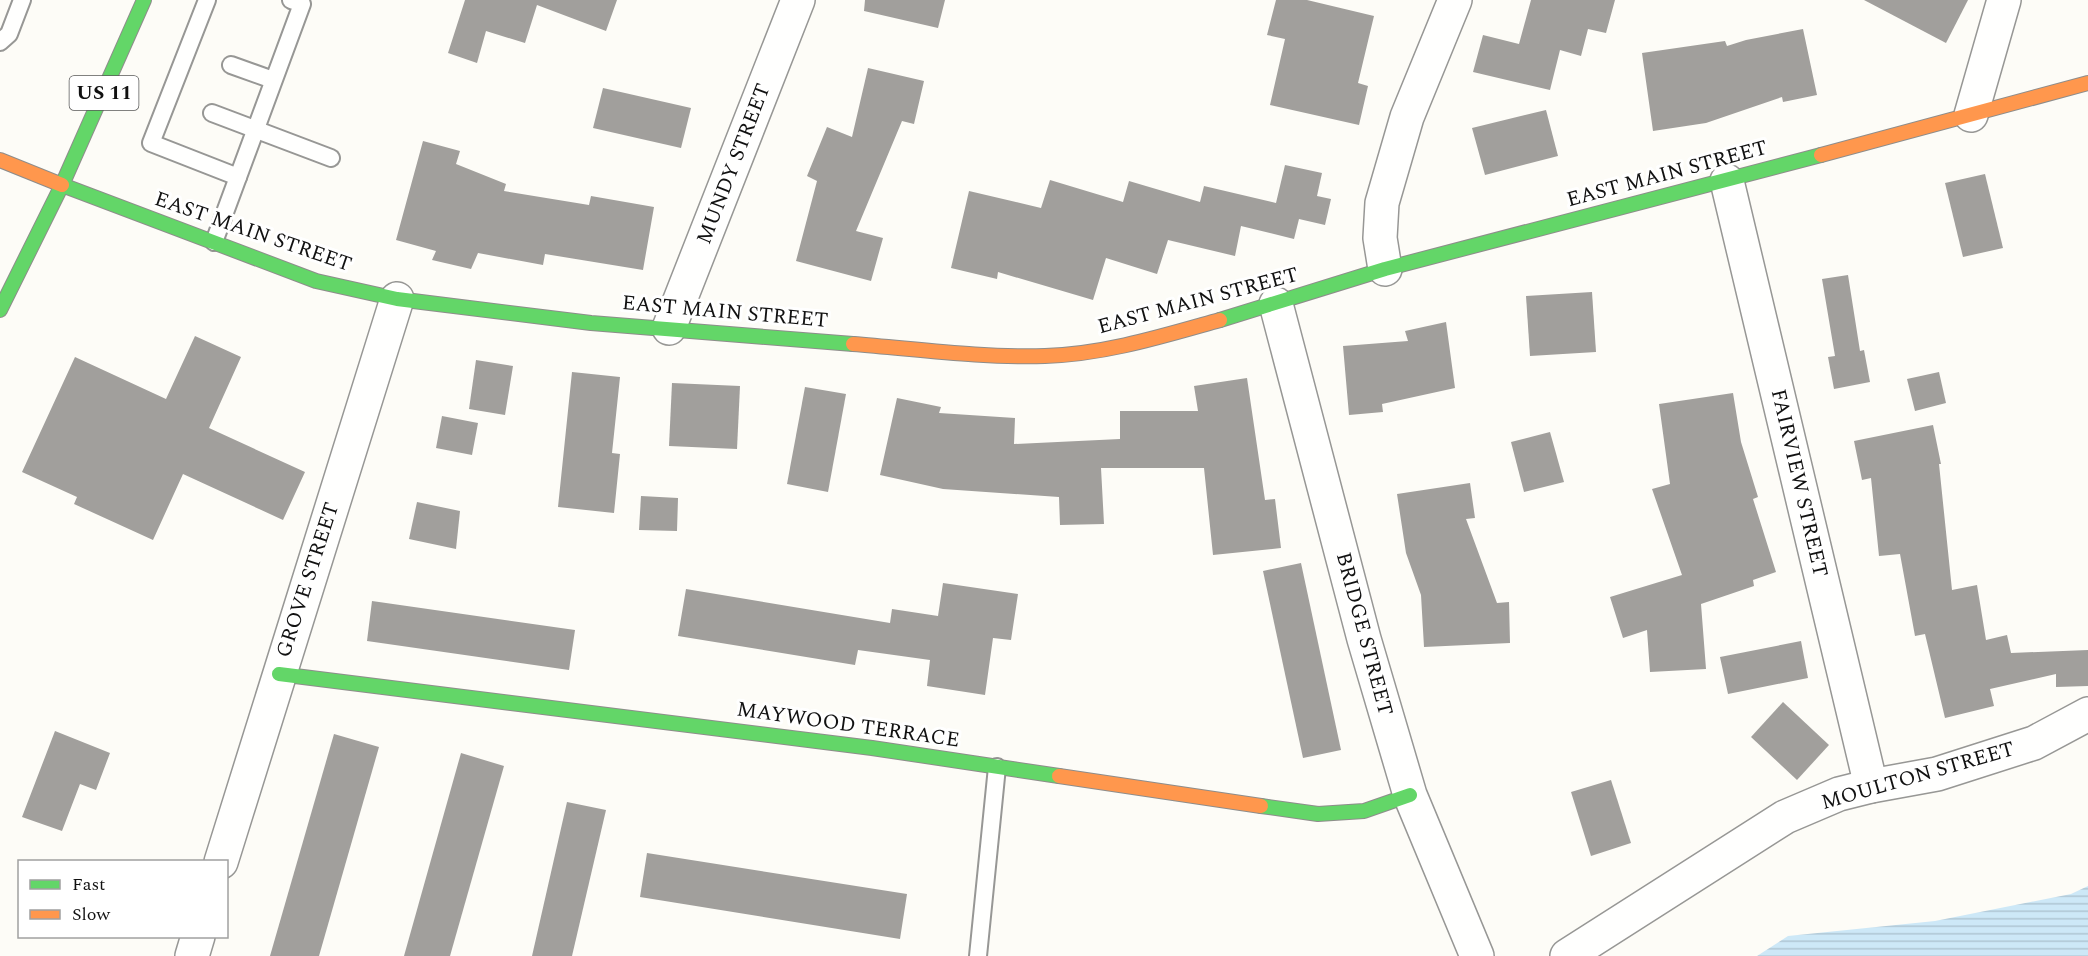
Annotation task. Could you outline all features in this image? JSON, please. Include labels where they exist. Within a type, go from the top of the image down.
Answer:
[{"type":"main road","name":"US 11","points":[[0,310],[62,185],[144,0]]},
{"type":"main road","name":"EAST MAIN STREET","points":[[0,159],[62,185],[316,281],[397,299],[591,323],[963,352],[1046,356],[1122,347],[1276,304],[1385,269],[1727,181],[2088,83]]},
{"type":"main road","name":"MAYWOOD TERRACE","points":[[279,674],[872,748],[1318,814],[1364,811],[1410,795]]},
{"type":"street","name":"MUNDY STREET","points":[[669,328],[798,0]]},
{"type":"street","points":[[1385,269],[1380,238],[1382,203],[1407,117],[1455,0]]},
{"type":"street","points":[[1971,115],[2004,0]]},
{"type":"street","name":"FAIRVIEW STREET","points":[[1727,181],[1871,786]]},
{"type":"street","name":"GROVE STREET","points":[[221,860],[397,299]]},
{"type":"street","name":"BRIDGE STREET","points":[[1276,304],[1364,639],[1410,795],[1477,956]]},
{"type":"street","name":"MOULTON STREET","points":[[1567,956],[1785,817],[1839,794],[1937,774],[2034,742],[2088,714]]},
{"type":"street","points":[[192,956],[197,938]]},
{"type":"lane","points":[[0,42],[9,33],[22,0]]},
{"type":"lane","points":[[207,0],[194,51],[176,99],[151,143],[238,177]]},
{"type":"lane","points":[[214,242],[302,4],[291,0]]},
{"type":"lane","points":[[231,65],[273,80]]},
{"type":"lane","points":[[212,113],[331,158]]},
{"type":"lane","points":[[978,956],[997,767]]},
{"type":"water","points":[[2088,886],[2088,956],[1757,956],[1788,936],[1935,921],[2071,894]]},
{"type":"building","points":[[465,0],[617,0],[606,31],[537,5],[525,43],[486,31],[477,63],[448,53]]},
{"type":"building","points":[[865,0],[945,0],[938,28],[864,11]]},
{"type":"building","points":[[1276,0],[1307,0],[1374,16],[1358,83],[1368,86],[1359,125],[1270,105],[1285,39],[1267,35]]},
{"type":"building","points":[[1531,0],[1615,0],[1606,33],[1588,29],[1581,56],[1560,50],[1550,90],[1473,72],[1483,35],[1519,44]]},
{"type":"building","points":[[1864,0],[1968,0],[1946,43]]},
{"type":"building","points":[[1803,29],[1817,95],[1783,102],[1782,97],[1706,123],[1653,131],[1642,53],[1725,41],[1727,46]]},
{"type":"building","points":[[868,68],[924,81],[914,124],[902,121],[856,231],[883,238],[871,281],[796,261],[817,181],[807,176],[827,127],[852,137]]},
{"type":"building","points":[[603,88],[691,108],[681,148],[593,128]]},
{"type":"building","points":[[1546,110],[1558,156],[1485,175],[1472,128]]},
{"type":"building","points":[[423,141],[460,151],[456,164],[506,184],[504,191],[589,205],[591,196],[654,207],[643,270],[545,254],[543,265],[478,253],[471,269],[432,260],[436,251],[396,240]]},
{"type":"building","points":[[1285,165],[1322,173],[1317,196],[1331,199],[1325,225],[1299,219],[1294,239],[1241,226],[1235,256],[1168,240],[1157,274],[1106,258],[1093,300],[998,272],[997,279],[951,268],[969,191],[1041,208],[1050,180],[1123,202],[1129,181],[1200,202],[1204,186],[1276,203]]},
{"type":"building","points":[[1985,174],[2003,248],[1963,257],[1945,183]]},
{"type":"building","points":[[1848,275],[1860,351],[1864,350],[1870,382],[1834,389],[1828,357],[1835,356],[1822,279]]},
{"type":"building","points":[[1592,292],[1596,352],[1530,356],[1526,296]]},
{"type":"building","points":[[1446,322],[1455,388],[1382,404],[1383,412],[1349,415],[1343,346],[1408,341],[1405,331]]},
{"type":"building","points":[[195,336],[241,357],[209,428],[305,472],[283,520],[183,474],[153,540],[74,504],[77,497],[22,472],[75,357],[166,399]]},
{"type":"building","points":[[476,360],[513,366],[505,415],[469,409]]},
{"type":"building","points":[[572,372],[620,377],[612,453],[620,454],[614,513],[558,507]]},
{"type":"building","points":[[1939,372],[1946,403],[1915,411],[1907,379]]},
{"type":"building","points":[[1247,378],[1265,500],[1275,499],[1281,548],[1213,555],[1204,468],[1101,468],[1104,524],[1060,525],[1059,497],[943,489],[880,475],[897,398],[941,407],[939,413],[1015,418],[1014,444],[1120,439],[1120,411],[1198,411],[1194,386]]},
{"type":"building","points":[[672,383],[740,386],[737,449],[669,446]]},
{"type":"building","points":[[805,387],[846,394],[828,492],[787,484]]},
{"type":"building","points":[[1733,393],[1741,442],[1758,497],[1753,499],[1776,572],[1753,580],[1754,586],[1701,604],[1706,669],[1650,672],[1647,630],[1623,638],[1610,597],[1682,575],[1652,489],[1670,484],[1659,404]]},
{"type":"building","points":[[442,416],[478,423],[472,455],[436,448]]},
{"type":"building","points":[[1933,425],[1941,464],[1939,464],[1952,590],[1977,585],[1986,640],[2007,635],[2011,653],[2088,650],[2088,686],[2056,687],[2056,674],[1990,689],[1994,706],[1945,718],[1925,634],[1915,636],[1900,554],[1879,556],[1871,478],[1862,480],[1854,441]]},
{"type":"building","points":[[1550,432],[1564,482],[1524,492],[1511,442]]},
{"type":"building","points":[[1470,483],[1475,518],[1466,519],[1497,603],[1509,602],[1510,643],[1424,647],[1421,595],[1406,553],[1397,494]]},
{"type":"building","points":[[641,496],[678,498],[677,531],[639,530]]},
{"type":"building","points":[[417,502],[460,511],[456,549],[409,539]]},
{"type":"building","points":[[1301,563],[1341,750],[1303,758],[1263,571]]},
{"type":"building","points":[[943,583],[1018,594],[1011,640],[993,638],[985,695],[927,686],[930,660],[858,650],[855,665],[678,636],[686,589],[890,623],[892,609],[938,616]]},
{"type":"building","points":[[372,601],[575,630],[569,670],[367,641]]},
{"type":"building","points":[[1801,641],[1808,678],[1728,694],[1720,657]]},
{"type":"building","points":[[1783,702],[1829,745],[1797,780],[1751,737]]},
{"type":"building","points":[[55,731],[110,753],[96,790],[80,784],[62,831],[22,817]]},
{"type":"building","points":[[334,734],[379,747],[319,956],[270,956]]},
{"type":"building","points":[[461,753],[504,766],[450,956],[404,956]]},
{"type":"building","points":[[1611,780],[1631,843],[1591,856],[1571,792]]},
{"type":"building","points":[[567,802],[606,810],[572,956],[532,956]]},
{"type":"building","points":[[647,853],[907,894],[900,939],[640,897]]},
{"type":"traffic: fast","points":[[0,310],[62,185],[144,0]]},
{"type":"traffic: fast","points":[[1220,320],[1385,269],[1821,155]]},
{"type":"traffic: fast","points":[[62,185],[316,281],[397,299],[591,323],[853,344]]},
{"type":"traffic: fast","points":[[279,674],[872,748],[1059,776]]},
{"type":"traffic: fast","points":[[1261,806],[1318,814],[1364,811],[1410,795]]},
{"type":"traffic: slow","points":[[1821,155],[2088,83]]},
{"type":"traffic: slow","points":[[0,160],[62,185]]},
{"type":"traffic: slow","points":[[853,344],[997,356],[1068,355],[1134,343],[1220,320]]},
{"type":"traffic: slow","points":[[1059,776],[1261,806]]}]
